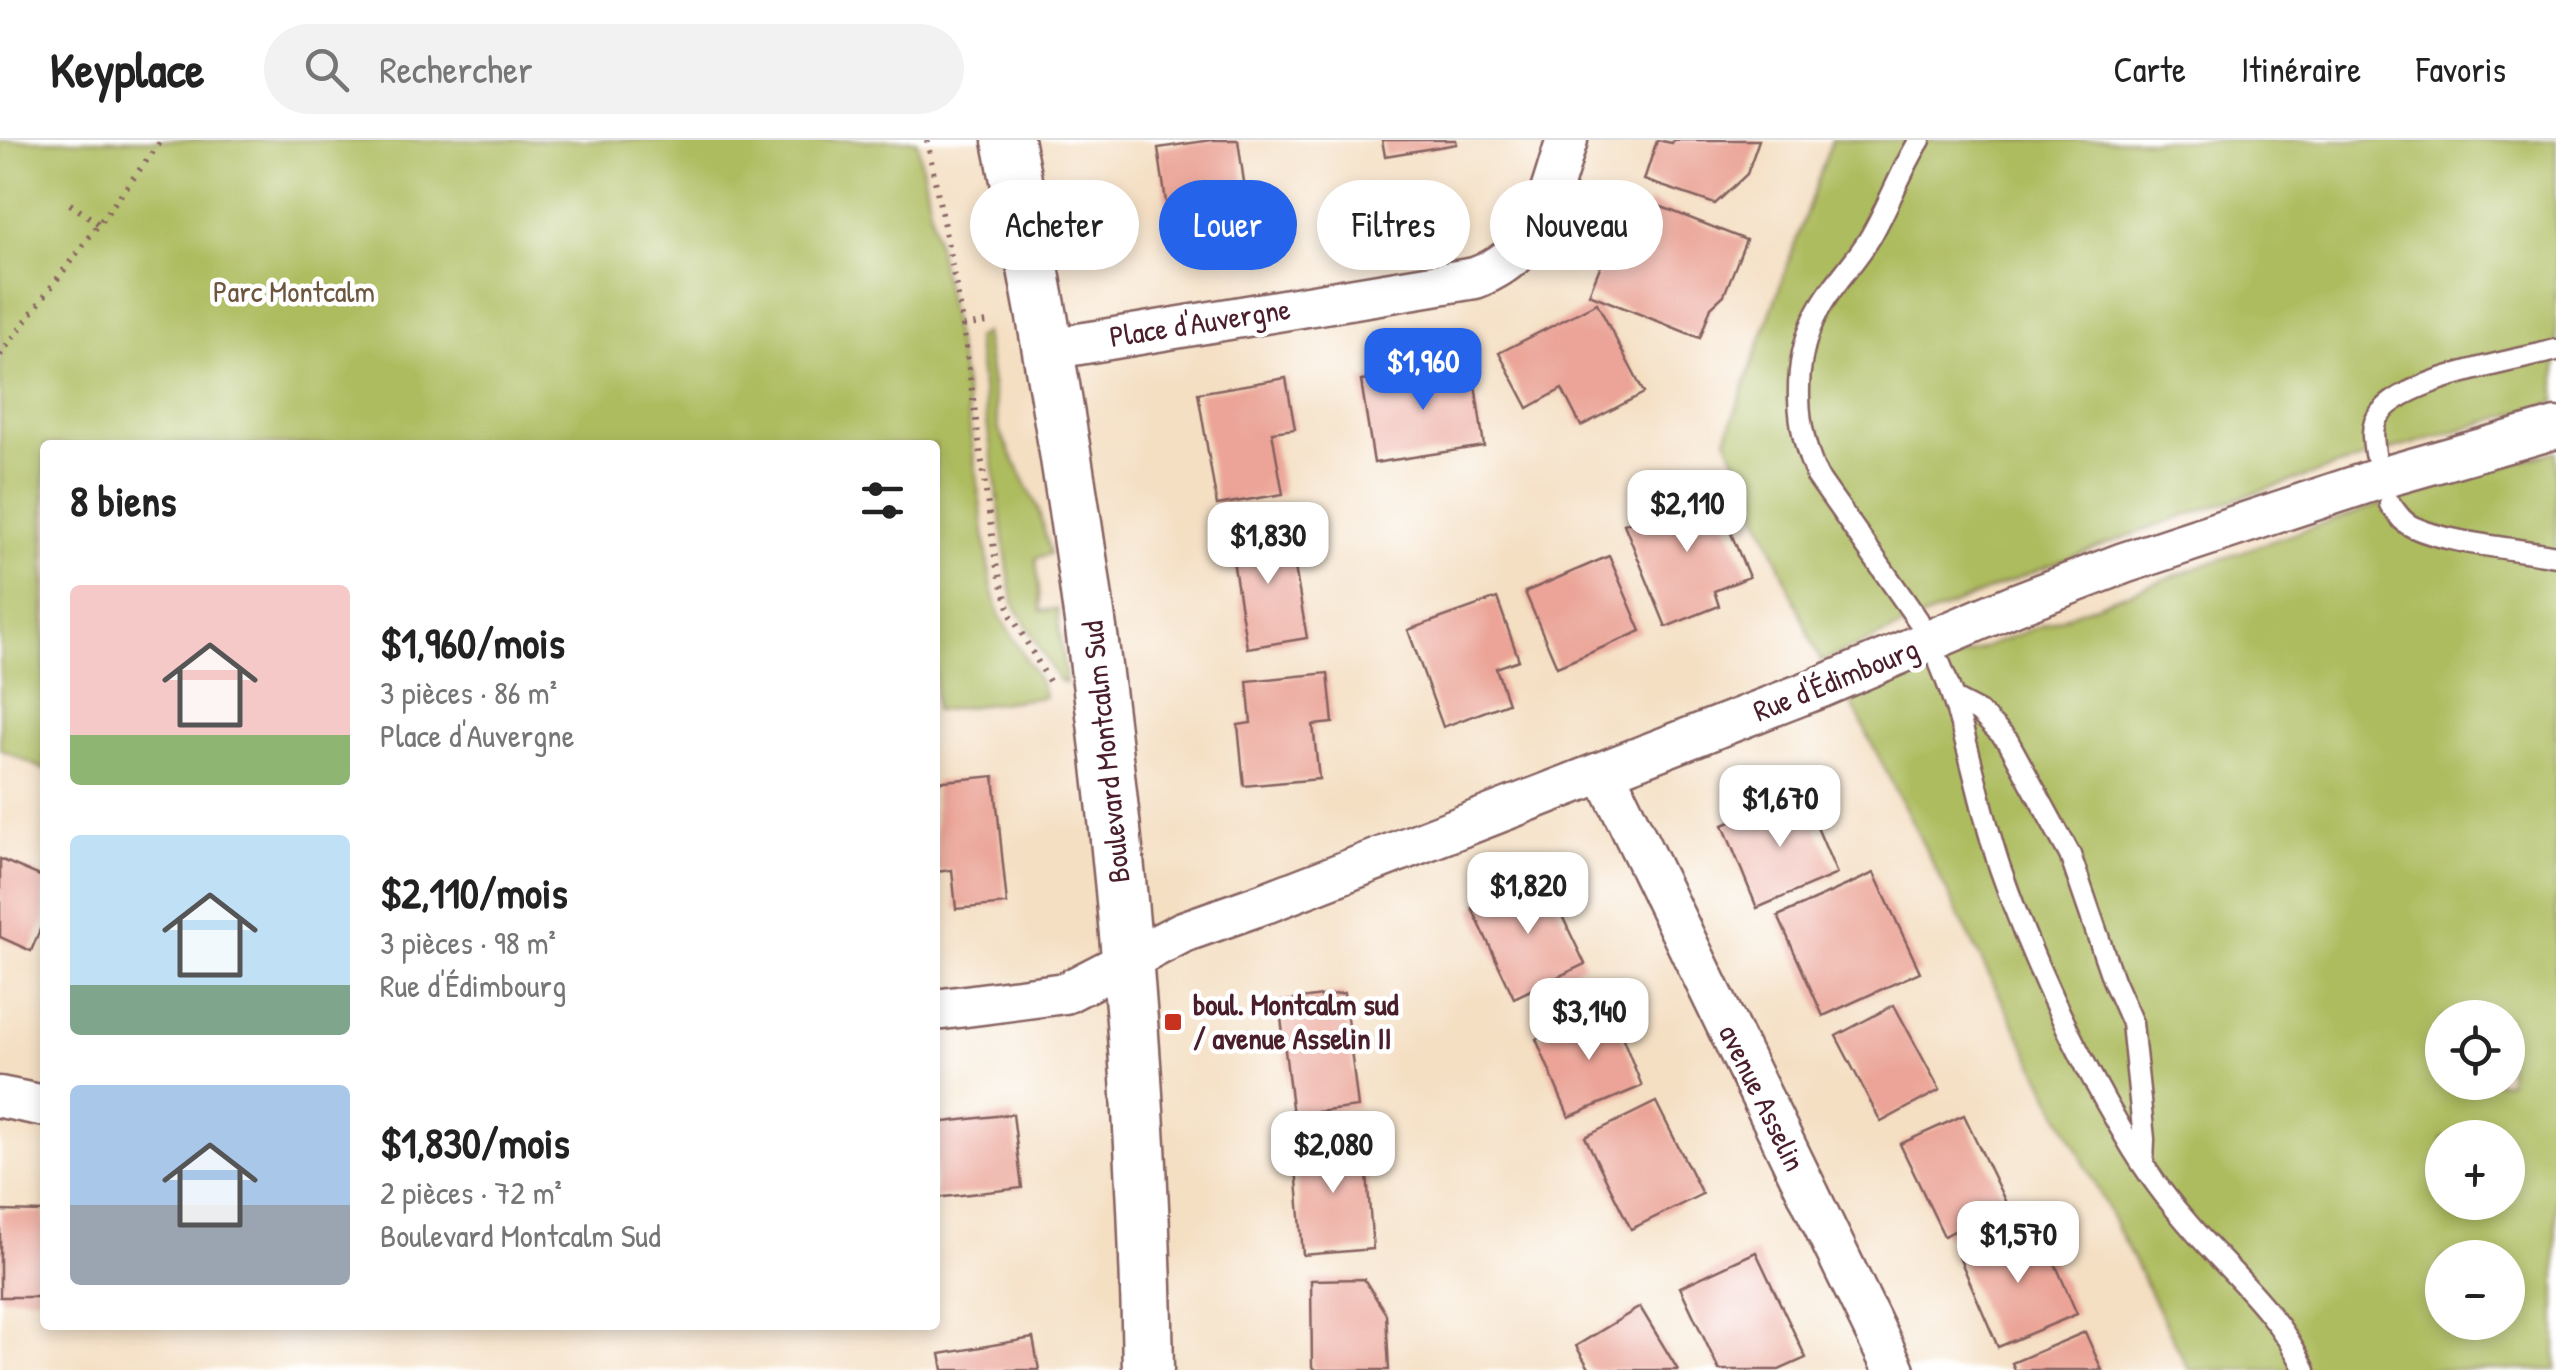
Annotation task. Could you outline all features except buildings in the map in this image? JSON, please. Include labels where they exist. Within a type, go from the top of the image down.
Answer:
[{"type":"street","name":"Boulevard Montcalm Sud","points":[[1008,140],[1072,479],[1098,674],[1128,962],[1144,1202],[1148,1370]]},
{"type":"street","name":"Place d'Auvergne","points":[[1049,349],[1475,278],[1496,270],[1528,243],[1540,223],[1567,140]]},
{"type":"street","name":"Rue d'Édimbourg","points":[[940,1009],[1065,994],[1210,922],[1604,772],[2124,563],[2254,518],[2556,428]]},
{"type":"street","name":"avenue Asselin","points":[[1604,772],[1894,1370]]},
{"type":"street","points":[[0,1097],[40,1105]]},
{"type":"lane","points":[[1918,620],[1817,476],[1803,440],[1798,398],[1804,352],[1814,319],[1870,239],[1920,140]]},
{"type":"lane","points":[[2375,454],[2375,422],[2404,392],[2428,382],[2556,350]]},
{"type":"lane","points":[[2390,504],[2412,526],[2556,556]]},
{"type":"lane","points":[[1940,664],[1956,700],[2000,867],[2030,948],[2089,1073],[2143,1165],[2194,1231],[2282,1328],[2305,1370]]},
{"type":"lane","points":[[1956,700],[1979,712],[2008,741],[2070,856],[2132,1023],[2144,1138],[2143,1165]]},
{"type":"path","points":[[0,355],[162,140]]},
{"type":"path","name":"Boulevard Montcalm Sud","points":[[927,140],[963,326],[1003,593],[1052,687]]},
{"type":"path","points":[[70,204],[99,224]]},
{"type":"path","points":[[963,326],[988,322]]},
{"type":"green space","name":"Parc Montcalm","points":[[0,140],[917,140],[964,385],[991,583],[999,614],[1045,697],[940,710],[940,440],[40,440],[40,768],[0,749]]},
{"type":"green space","points":[[1832,140],[2556,140],[2556,402],[2166,523],[2011,581],[1821,662],[1726,438]]},
{"type":"green space","points":[[984,333],[999,430],[1038,508],[1050,554],[1036,558],[1041,611],[1057,609],[1066,683],[1058,680],[1015,606],[1011,590],[975,338]]},
{"type":"green space","points":[[2556,451],[2556,1370],[2189,1370],[1850,700],[2200,566]]},
{"type":"place","name":"boul. Montcalm sud / avenue Asselin II","points":[[1173,1022]]}]
